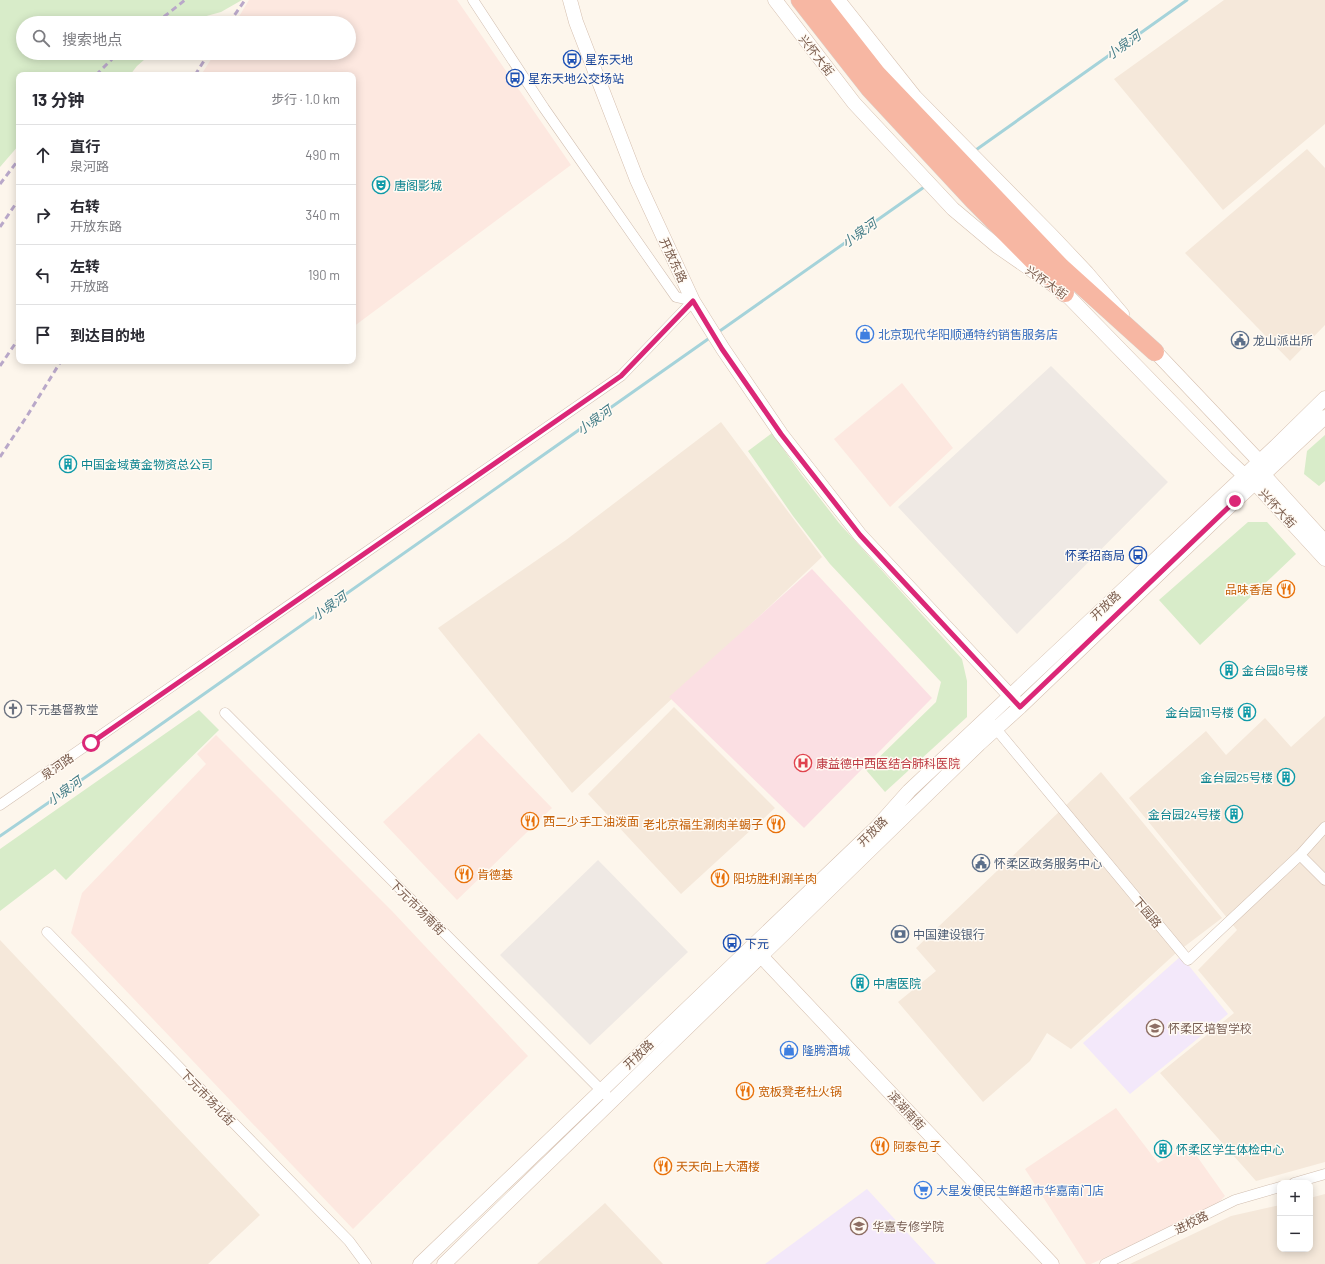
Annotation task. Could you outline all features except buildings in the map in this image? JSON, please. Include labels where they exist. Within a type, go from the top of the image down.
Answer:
[{"type":"highway","points":[[800,0],[869,88],[974,201],[1065,293]]},
{"type":"highway","points":[[819,0],[877,74],[1062,267],[1155,352]]},
{"type":"main road","name":"开放东路","points":[[570,0],[576,22],[637,180],[693,301],[722,349],[781,434],[860,535],[1020,707]]},
{"type":"main road","name":"兴怀大街","points":[[775,0],[854,103],[953,209],[997,246],[1065,293],[1254,478],[1325,542]]},
{"type":"main road","name":"兴怀大街","points":[[838,0],[915,97],[1088,273],[1155,352],[1259,461],[1254,478]]},
{"type":"main road","name":"开放路","points":[[444,1264],[996,729],[1210,525],[1254,478],[1259,461],[1325,398]]},
{"type":"main road","name":"开放路","points":[[420,1264],[877,827],[909,791],[986,717],[1254,478],[1325,417]]},
{"type":"main road","name":"兴怀大街","points":[[1254,478],[1325,559]]},
{"type":"main road","name":"滨湖南街","points":[[761,956],[1052,1264]]},
{"type":"street","points":[[473,0],[548,115],[676,297],[693,301]]},
{"type":"street","name":"泉河路","points":[[0,805],[621,376],[693,301]]},
{"type":"street","name":"下元市场南街","points":[[225,713],[612,1100]]},
{"type":"street","name":"下园路","points":[[986,717],[1188,960],[1300,855],[1325,828]]},
{"type":"street","points":[[1300,855],[1325,880]]},
{"type":"street","name":"下元市场北街","points":[[47,932],[349,1241],[366,1264]]},
{"type":"street","points":[[1304,1180],[1325,1174]]},
{"type":"street","name":"进校路","points":[[1105,1264],[1235,1200],[1277,1188]]},
{"type":"shaded area","points":[[249,0],[457,0],[571,165],[356,325],[356,72],[203,72],[211,60],[356,60],[356,16],[239,16]]},
{"type":"shaded area","points":[[1224,0],[1325,0],[1325,124],[1223,210],[1114,79]]},
{"type":"shaded area","points":[[1307,149],[1325,168],[1325,325],[1290,361],[1185,253]]},
{"type":"shaded area","points":[[1051,366],[1168,482],[1017,634],[898,507]]},
{"type":"shaded area","points":[[902,383],[953,448],[890,507],[834,439]]},
{"type":"shaded area","points":[[721,422],[822,557],[572,793],[438,628],[566,540]]},
{"type":"shaded area","name":"康益德中西医结合肺科医院","points":[[812,569],[932,698],[804,828],[669,697]]},
{"type":"shaded area","points":[[674,707],[775,808],[681,894],[588,794]]},
{"type":"shaded area","points":[[1325,716],[1325,1162],[1256,1181],[1160,1073],[1234,1013],[1198,970],[1237,930],[1129,798],[1206,731],[1226,755],[1265,718],[1291,747]]},
{"type":"shaded area","points":[[479,733],[552,808],[457,900],[383,822]]},
{"type":"shaded area","points":[[216,735],[392,911],[528,1056],[353,1229],[71,933],[82,893],[206,764],[197,754]]},
{"type":"shaded area","points":[[1101,772],[1222,918],[1176,953],[1071,1049],[1047,1033],[1030,1061],[983,1102],[898,1002],[936,971],[916,948]]},
{"type":"shaded area","points":[[598,860],[688,952],[590,1045],[500,955]]},
{"type":"shaded area","points":[[0,940],[260,1215],[208,1264],[0,1264]]},
{"type":"shaded area","name":"怀柔区培智学校","points":[[1181,956],[1228,1014],[1130,1094],[1083,1043]]},
{"type":"shaded area","points":[[1116,1108],[1158,1163],[1189,1145],[1225,1196],[1214,1207],[1091,1264],[1086,1264],[1025,1169]]},
{"type":"shaded area","name":"华嘉专修学院","points":[[867,1189],[936,1264],[765,1264]]},
{"type":"shaded area","points":[[1325,1194],[1325,1264],[1130,1264],[1231,1216],[1277,1206],[1277,1252],[1313,1252],[1313,1197]]},
{"type":"shaded area","points":[[605,1203],[663,1264],[537,1264]]},
{"type":"green space","points":[[0,0],[242,0],[221,12],[206,16],[16,16],[16,60],[144,60],[132,72],[16,72],[16,148],[0,167]]},
{"type":"green space","points":[[772,433],[801,474],[839,523],[962,659],[967,681],[967,717],[885,792],[866,770],[936,702],[941,682],[830,564],[793,516],[748,451]]},
{"type":"green space","points":[[1325,435],[1325,481],[1319,486],[1304,474],[1307,451]]},
{"type":"green space","points":[[1248,522],[1267,522],[1296,554],[1200,645],[1159,600]]},
{"type":"green space","points":[[199,710],[219,730],[66,880],[55,869],[0,911],[0,849]]},
{"type":"waterway","name":"小泉河","points":[[973,152],[1187,0]]},
{"type":"waterway","name":"小泉河","points":[[717,333],[927,185]]},
{"type":"waterway","name":"小泉河","points":[[0,836],[711,337]]},
{"type":"railway","points":[[165,16],[185,0]]},
{"type":"railway","points":[[234,16],[245,0]]},
{"type":"railway","points":[[99,72],[111,60]]},
{"type":"railway","points":[[197,72],[205,60]]},
{"type":"railway","points":[[0,184],[16,163]]},
{"type":"railway","points":[[0,227],[16,203]]},
{"type":"railway","points":[[0,366],[16,342]]},
{"type":"railway","points":[[0,457],[59,364]]},
{"type":"place","name":"星东天地","points":[[572,59]]},
{"type":"place","name":"星东天地公交场站","points":[[515,78]]},
{"type":"place","name":"唐阁影城","points":[[381,185]]},
{"type":"place","name":"北京现代华阳顺通特约销售服务店","points":[[865,334]]},
{"type":"place","name":"龙山派出所","points":[[1240,340]]},
{"type":"place","name":"中国金域黄金物资总公司","points":[[68,464]]},
{"type":"place","name":"怀柔招商局","points":[[1138,555]]},
{"type":"place","name":"品味香居","points":[[1286,589]]},
{"type":"place","name":"金台园8号楼","points":[[1229,670]]},
{"type":"place","name":"下元基督教堂","points":[[13,709]]},
{"type":"place","name":"金台园11号楼","points":[[1247,712]]},
{"type":"place","name":"康益德中西医结合肺科医院","points":[[803,763]]},
{"type":"place","name":"金台园25号楼","points":[[1286,777]]},
{"type":"place","name":"金台园24号楼","points":[[1234,814]]},
{"type":"place","name":"西二少手工油泼面","points":[[530,821]]},
{"type":"place","name":"老北京福生涮肉羊蝎子","points":[[776,824]]},
{"type":"place","name":"怀柔区政务服务中心","points":[[981,863]]},
{"type":"place","name":"肯德基","points":[[464,874]]},
{"type":"place","name":"阳坊胜利涮羊肉","points":[[720,878]]},
{"type":"place","name":"中国建设银行","points":[[900,934]]},
{"type":"place","name":"下元","points":[[732,943]]},
{"type":"place","name":"中唐医院","points":[[860,983]]},
{"type":"place","name":"怀柔区培智学校","points":[[1155,1028]]},
{"type":"place","name":"隆腾酒城","points":[[789,1050]]},
{"type":"place","name":"宽板凳老杜火锅","points":[[745,1091]]},
{"type":"place","name":"阿泰包子","points":[[880,1146]]},
{"type":"place","name":"怀柔区学生体检中心","points":[[1163,1149]]},
{"type":"place","name":"天天向上大酒楼","points":[[663,1166]]},
{"type":"place","name":"大星发便民生鲜超市华嘉南门店","points":[[923,1190]]},
{"type":"place","name":"华嘉专修学院","points":[[859,1226]]},
{"type":"route","points":[[91,743],[621,376],[693,301],[722,349],[781,434],[860,535],[1020,707],[1235,501]]}]
